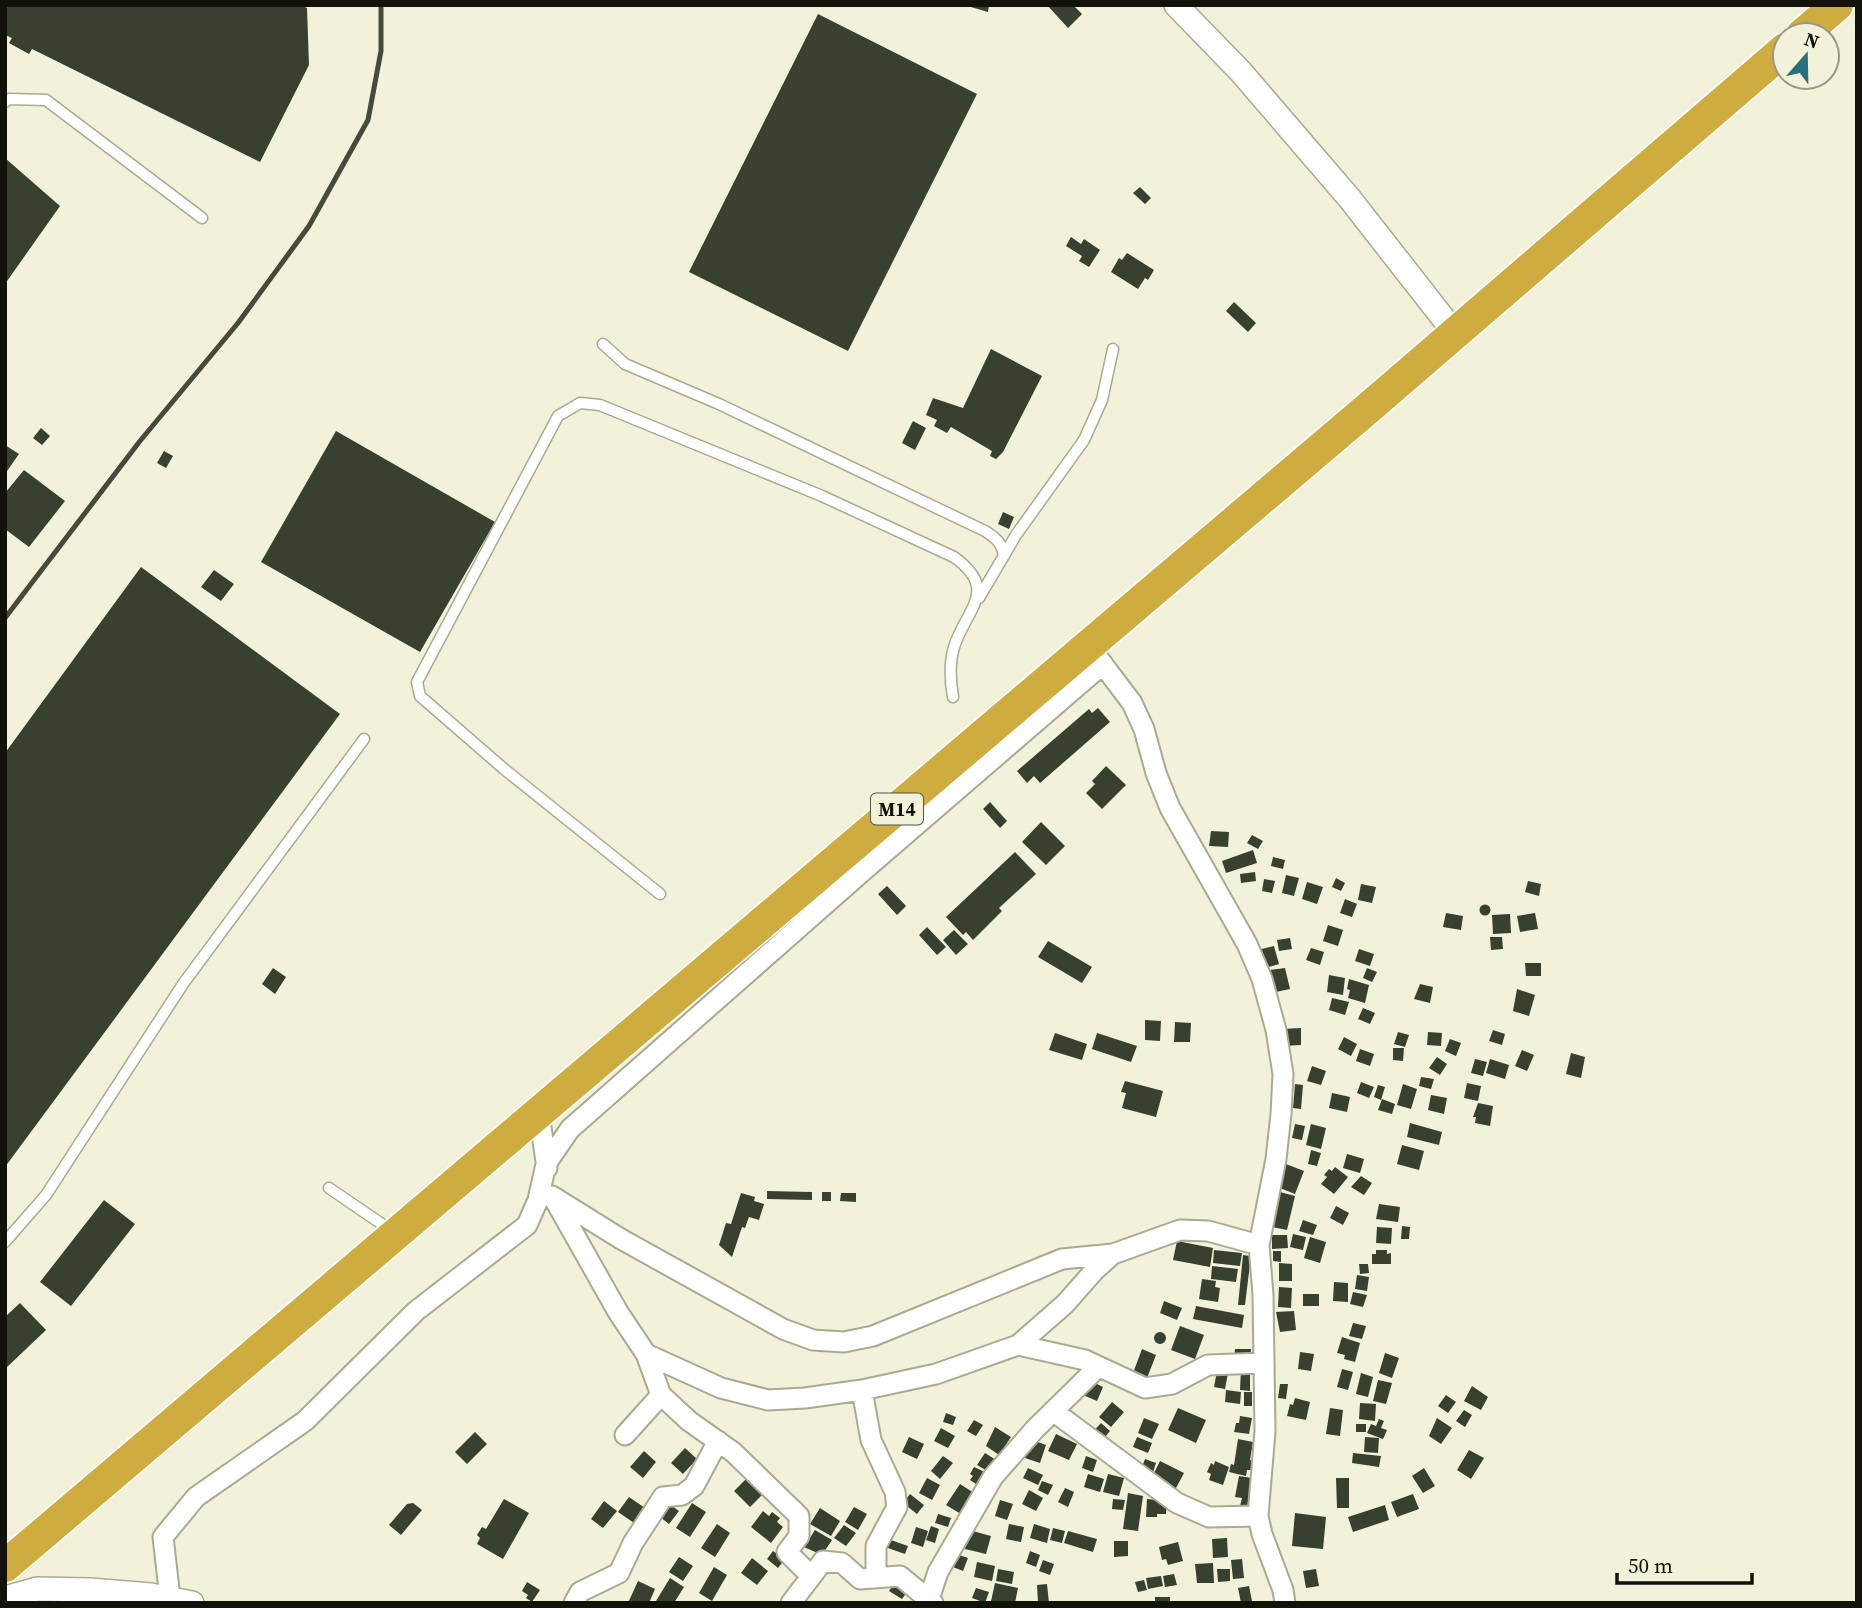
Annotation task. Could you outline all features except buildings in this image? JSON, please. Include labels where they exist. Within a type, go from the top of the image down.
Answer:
[{"type":"highway","points":[[1818,21],[1837,5]]},
{"type":"highway","name":"M14","points":[[5,1566],[539,1114],[1096,654],[1454,332],[1771,61]]},
{"type":"street","points":[[1176,5],[1241,72],[1341,188],[1454,332]]},
{"type":"street","points":[[5,1598],[37,1590],[102,1591],[181,1601],[163,1537],[196,1497],[305,1421],[416,1311],[527,1224],[538,1200],[546,1164],[570,1129],[864,870],[1096,654],[1132,703],[1144,729],[1156,773],[1170,808],[1247,944],[1262,979],[1276,1030],[1283,1074],[1282,1114],[1259,1245],[1263,1295],[1265,1431],[1258,1516],[1285,1603]]},
{"type":"street","points":[[539,1114],[552,1196],[618,1312],[646,1354],[661,1395],[689,1421],[733,1452],[799,1516],[799,1536],[787,1552],[811,1576]]},
{"type":"street","points":[[552,1196],[621,1239],[771,1322],[813,1340],[844,1342],[873,1336],[1062,1259],[1114,1254],[1180,1230],[1208,1231],[1259,1245]]},
{"type":"street","points":[[646,1354],[721,1388],[768,1400],[862,1390],[936,1374],[1018,1345],[1065,1304],[1095,1270],[1114,1254]]},
{"type":"street","points":[[1018,1345],[1085,1360],[1146,1388],[1172,1384],[1208,1366],[1263,1363]]},
{"type":"street","points":[[791,1603],[823,1561],[842,1563],[860,1579],[900,1576],[931,1601],[938,1572],[993,1476],[1098,1367]]},
{"type":"street","points":[[862,1390],[871,1440],[895,1492],[897,1507],[876,1546],[876,1578]]},
{"type":"street","points":[[625,1435],[661,1395]]},
{"type":"street","points":[[1053,1411],[1177,1503],[1209,1517],[1258,1516]]},
{"type":"street","points":[[574,1603],[580,1592],[618,1573],[633,1543],[663,1497],[682,1495],[694,1486],[718,1441]]},
{"type":"lane","points":[[5,102],[9,99],[46,100],[202,218]]},
{"type":"lane","points":[[603,344],[625,365],[719,404],[985,531],[1003,546],[1004,556]]},
{"type":"lane","points":[[953,697],[950,670],[955,645],[1016,535],[1084,440],[1102,400],[1113,348]]},
{"type":"lane","points":[[660,894],[503,769],[420,696],[416,682],[558,416],[580,403],[600,405],[822,496],[954,557],[969,568],[978,584],[977,601]]},
{"type":"lane","points":[[5,1242],[46,1195],[183,984],[364,739]]},
{"type":"lane","points":[[329,1188],[397,1234]]},
{"type":"railway","points":[[5,618],[140,441],[238,323],[309,226],[368,120],[381,51],[381,5]]}]
